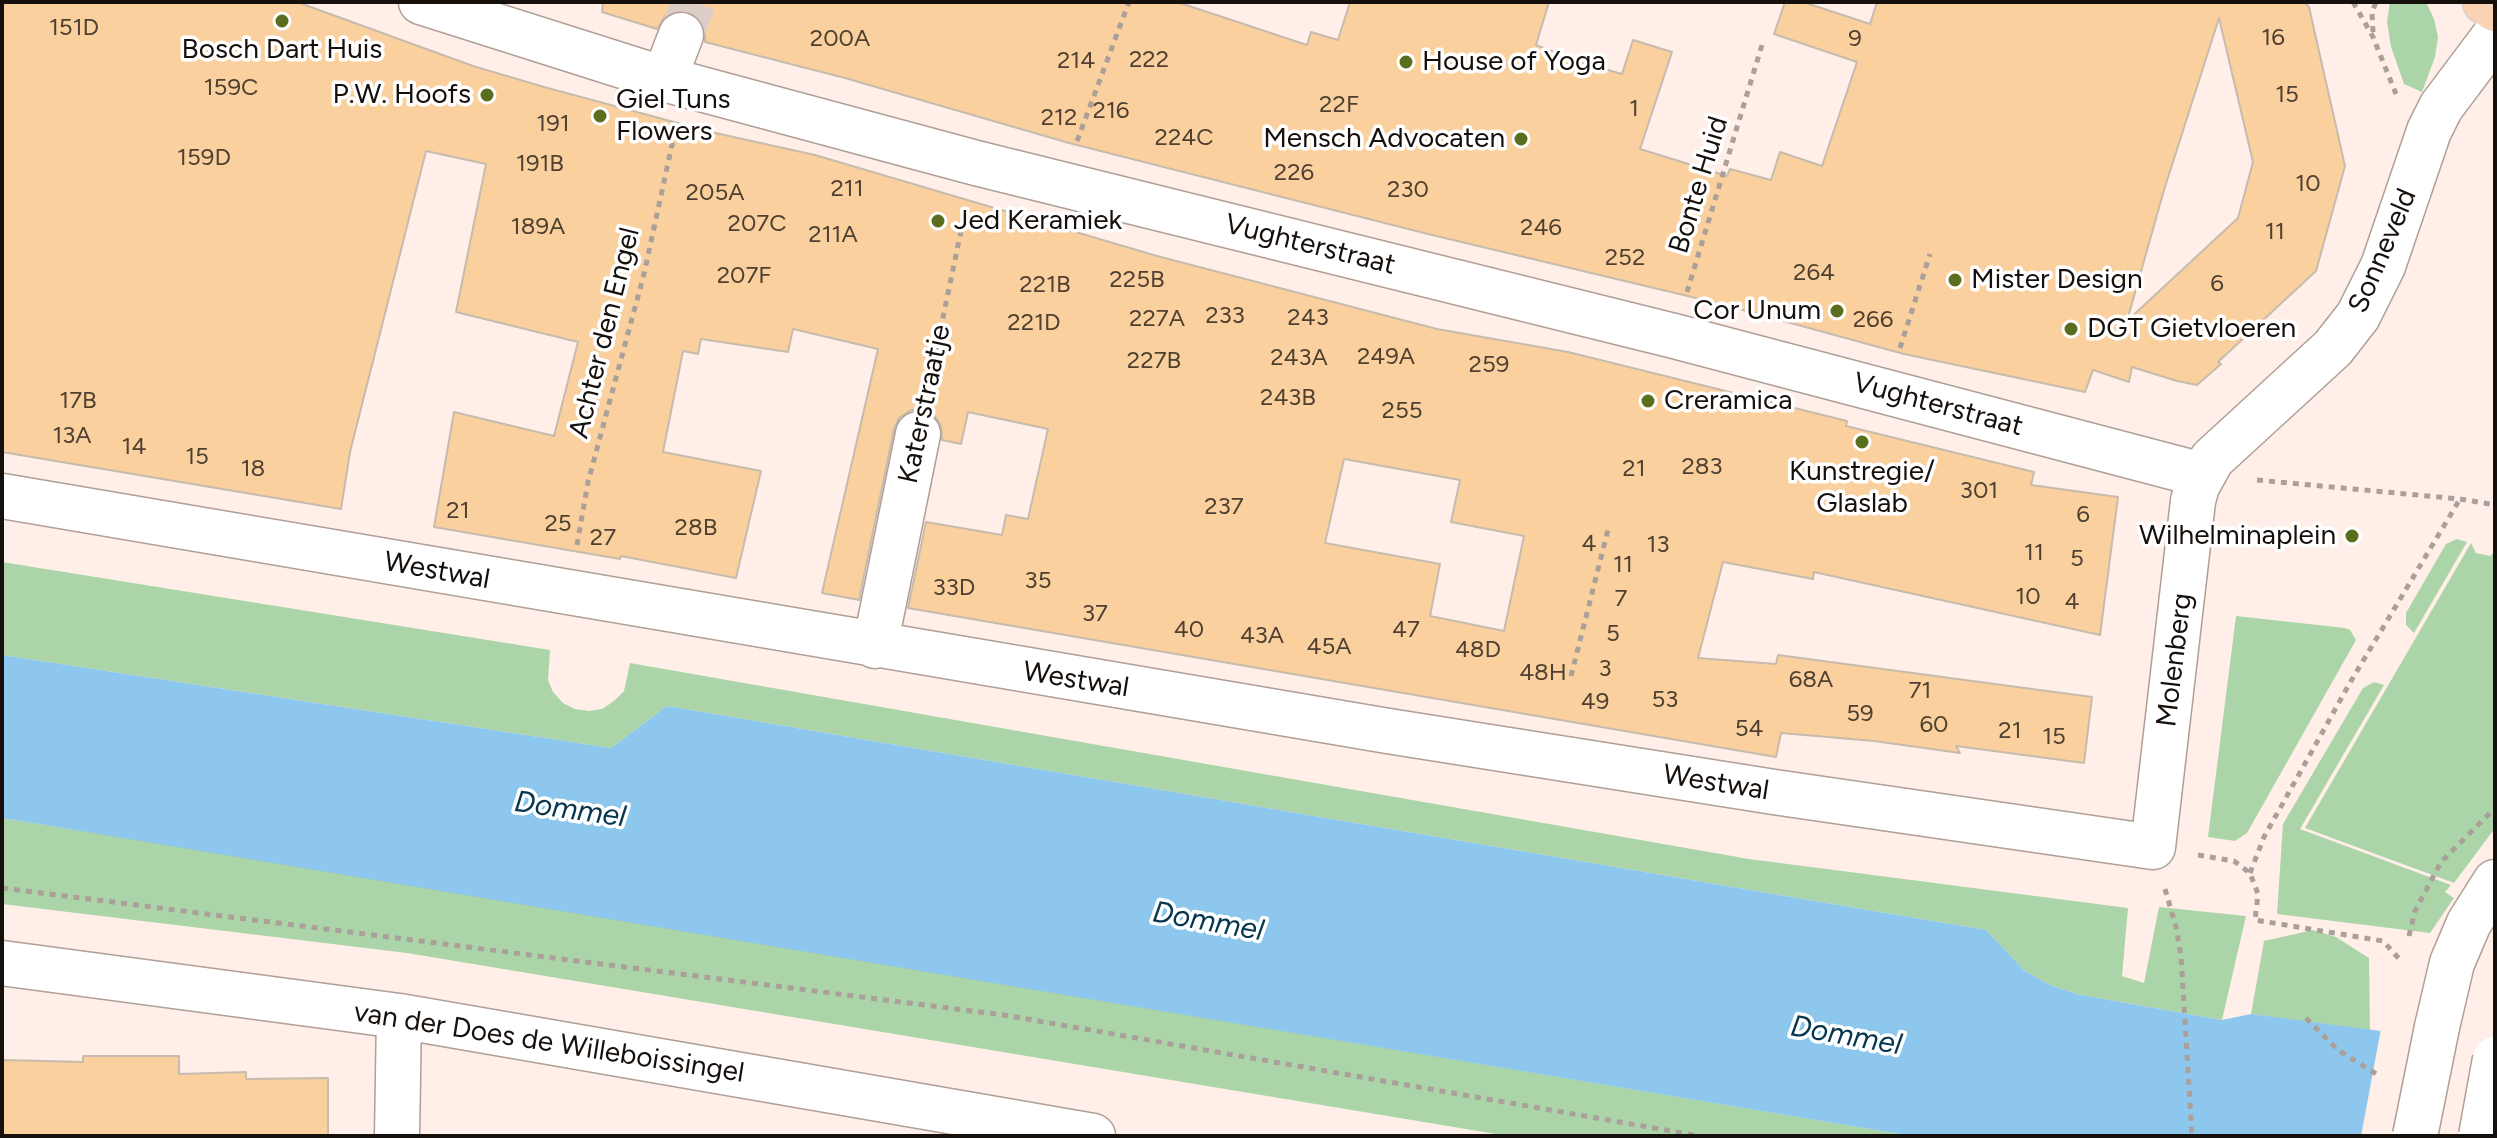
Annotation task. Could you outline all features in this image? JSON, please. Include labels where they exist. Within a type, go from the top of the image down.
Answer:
[{"type":"main road","points":[[2485,2],[2495,9]]},
{"type":"street","name":"Vughterstraat","points":[[421,2],[674,81],[976,163],[1674,336],[2202,475]]},
{"type":"street","points":[[674,81],[681,35]]},
{"type":"street","name":"Sonneveld","points":[[2202,475],[2225,446],[2333,348],[2358,316],[2383,266],[2429,131],[2441,107],[2495,35]]},
{"type":"street","name":"Katerstraatje","points":[[875,646],[918,434]]},
{"type":"street","name":"Molenberg","points":[[2153,847],[2193,501],[2202,475]]},
{"type":"street","name":"Westwal","points":[[2,496],[875,646],[1774,792],[2153,847]]},
{"type":"street","points":[[2415,1136],[2437,1027],[2457,950],[2469,923],[2495,882]]},
{"type":"street","name":"van der Does de Willeboissingel","points":[[2,963],[399,1016],[1093,1136]]},
{"type":"street","points":[[397,1136],[399,1016]]},
{"type":"street","points":[[2481,1136],[2495,1059]]},
{"type":"path","points":[[1061,183],[1129,2]]},
{"type":"path","points":[[2353,2],[2373,37],[2372,12],[2376,2]]},
{"type":"path","name":"Bonte Huid","points":[[1674,336],[1762,45]]},
{"type":"path","name":"Achter den Engel","points":[[569,593],[588,482],[644,274],[674,81]]},
{"type":"path","name":"Katerstraatje","points":[[918,434],[976,163]]},
{"type":"path","points":[[1887,391],[1930,254]]},
{"type":"path","points":[[2202,475],[2460,499],[2495,505]]},
{"type":"path","points":[[2402,962],[2383,941],[2255,920],[2258,894],[2250,873],[2264,837],[2351,681],[2460,499]]},
{"type":"path","points":[[1571,676],[1609,526]]},
{"type":"path","points":[[2153,847],[2176,927],[2183,983],[2192,1136]]},
{"type":"path","points":[[2,888],[1004,1015],[1700,1136]]},
{"type":"green space","points":[[2390,2],[2426,2],[2434,19],[2438,37],[2435,57],[2422,92],[2404,84],[2391,47],[2387,22]]},
{"type":"green space","points":[[2457,539],[2467,542],[2414,633],[2406,625],[2406,613],[2446,544]]},
{"type":"green space","points":[[2471,543],[2476,553],[2490,556],[2495,552],[2495,828],[2454,883],[2305,828]]},
{"type":"green space","points":[[2,562],[550,650],[548,680],[553,692],[563,703],[575,709],[602,709],[614,701],[624,691],[630,663],[1749,859],[2128,908],[2122,976],[2144,983],[2159,907],[2246,916],[2222,1020],[2081,995],[2052,986],[2025,971],[1986,930],[667,706],[611,748],[2,655]]},
{"type":"green space","points":[[2236,616],[2345,628],[2356,640],[2247,833],[2235,841],[2208,837]]},
{"type":"green space","points":[[2374,682],[2384,685],[2300,829],[2451,885],[2445,892],[2454,898],[2430,933],[2277,914],[2283,824],[2363,688]]},
{"type":"green space","points":[[2,818],[1912,1136],[1508,1136],[407,953],[2,904]]},
{"type":"green space","points":[[2313,930],[2336,937],[2369,958],[2370,1032],[2251,1014],[2264,941]]},
{"type":"water","name":"Dommel","points":[[2,655],[611,748],[667,706],[1986,930],[2025,971],[2052,986],[2081,995],[2222,1020],[2251,1014],[2495,1046],[2495,1136],[1912,1136],[2,818]]},
{"type":"pier","points":[[2381,1029],[2495,1042],[2495,1136],[2361,1136]]},
{"type":"building","points":[[2,2],[297,2],[473,66],[544,87],[711,132],[815,155],[1157,256],[1437,329],[1568,352],[1847,421],[1846,426],[2034,472],[2031,485],[2118,497],[2100,635],[1814,572],[1813,579],[1723,562],[1698,658],[1776,664],[1778,655],[2092,697],[2084,763],[1956,746],[1960,753],[1781,733],[1776,757],[908,608],[926,522],[1002,535],[1006,515],[1028,519],[1048,429],[968,412],[961,444],[942,440],[941,425],[934,415],[924,410],[911,410],[899,418],[894,429],[859,600],[822,593],[878,349],[793,329],[788,352],[701,339],[698,354],[683,351],[663,452],[761,471],[736,578],[621,556],[620,559],[434,527],[454,412],[554,436],[578,342],[456,312],[486,164],[426,151],[350,452],[341,509],[2,452]],"holes":[[[1344,459],[1460,480],[1451,522],[1524,536],[1504,631],[1430,616],[1440,564],[1325,543]]]},
{"type":"building","points":[[603,2],[1177,2],[1307,45],[1311,32],[1338,40],[1350,2],[1549,2],[1536,45],[1622,74],[1633,40],[1672,52],[1640,149],[1727,176],[1730,169],[1771,180],[1780,152],[1822,166],[1857,62],[1774,34],[1785,2],[1803,2],[1870,24],[1877,2],[2304,2],[2309,7],[2345,166],[2316,271],[2197,385],[2132,367],[2129,382],[2093,370],[2085,392],[1904,354],[1721,304],[1069,143],[845,78],[705,42],[701,20],[689,12],[678,10],[666,15],[657,29],[602,12]],"holes":[[[2219,18],[2253,162],[2238,218],[2127,321],[2164,190]]]},
{"type":"building","points":[[83,1056],[179,1056],[179,1074],[246,1072],[246,1079],[328,1078],[328,1136],[2,1136],[2,1060],[83,1062]]},
{"type":"tunnel","points":[[681,35],[694,2]]},
{"type":"place","name":"Bosch Dart Huis","points":[[282,21]]},
{"type":"place","name":"House of Yoga","points":[[1406,62]]},
{"type":"place","name":"P.W. Hoofs","points":[[487,95]]},
{"type":"place","name":"Giel Tuns Flowers","points":[[600,116]]},
{"type":"place","name":"Mensch Advocaten","points":[[1521,139]]},
{"type":"place","name":"Jed Keramiek","points":[[938,221]]},
{"type":"place","name":"Mister Design","points":[[1955,280]]},
{"type":"place","name":"Cor Unum","points":[[1837,311]]},
{"type":"place","name":"DGT Gietvloeren","points":[[2071,329]]},
{"type":"place","name":"Creramica","points":[[1648,401]]},
{"type":"place","name":"Kunstregie/ Glaslab","points":[[1862,442]]},
{"type":"place","name":"Wilhelminaplein","points":[[2352,536]]}]
